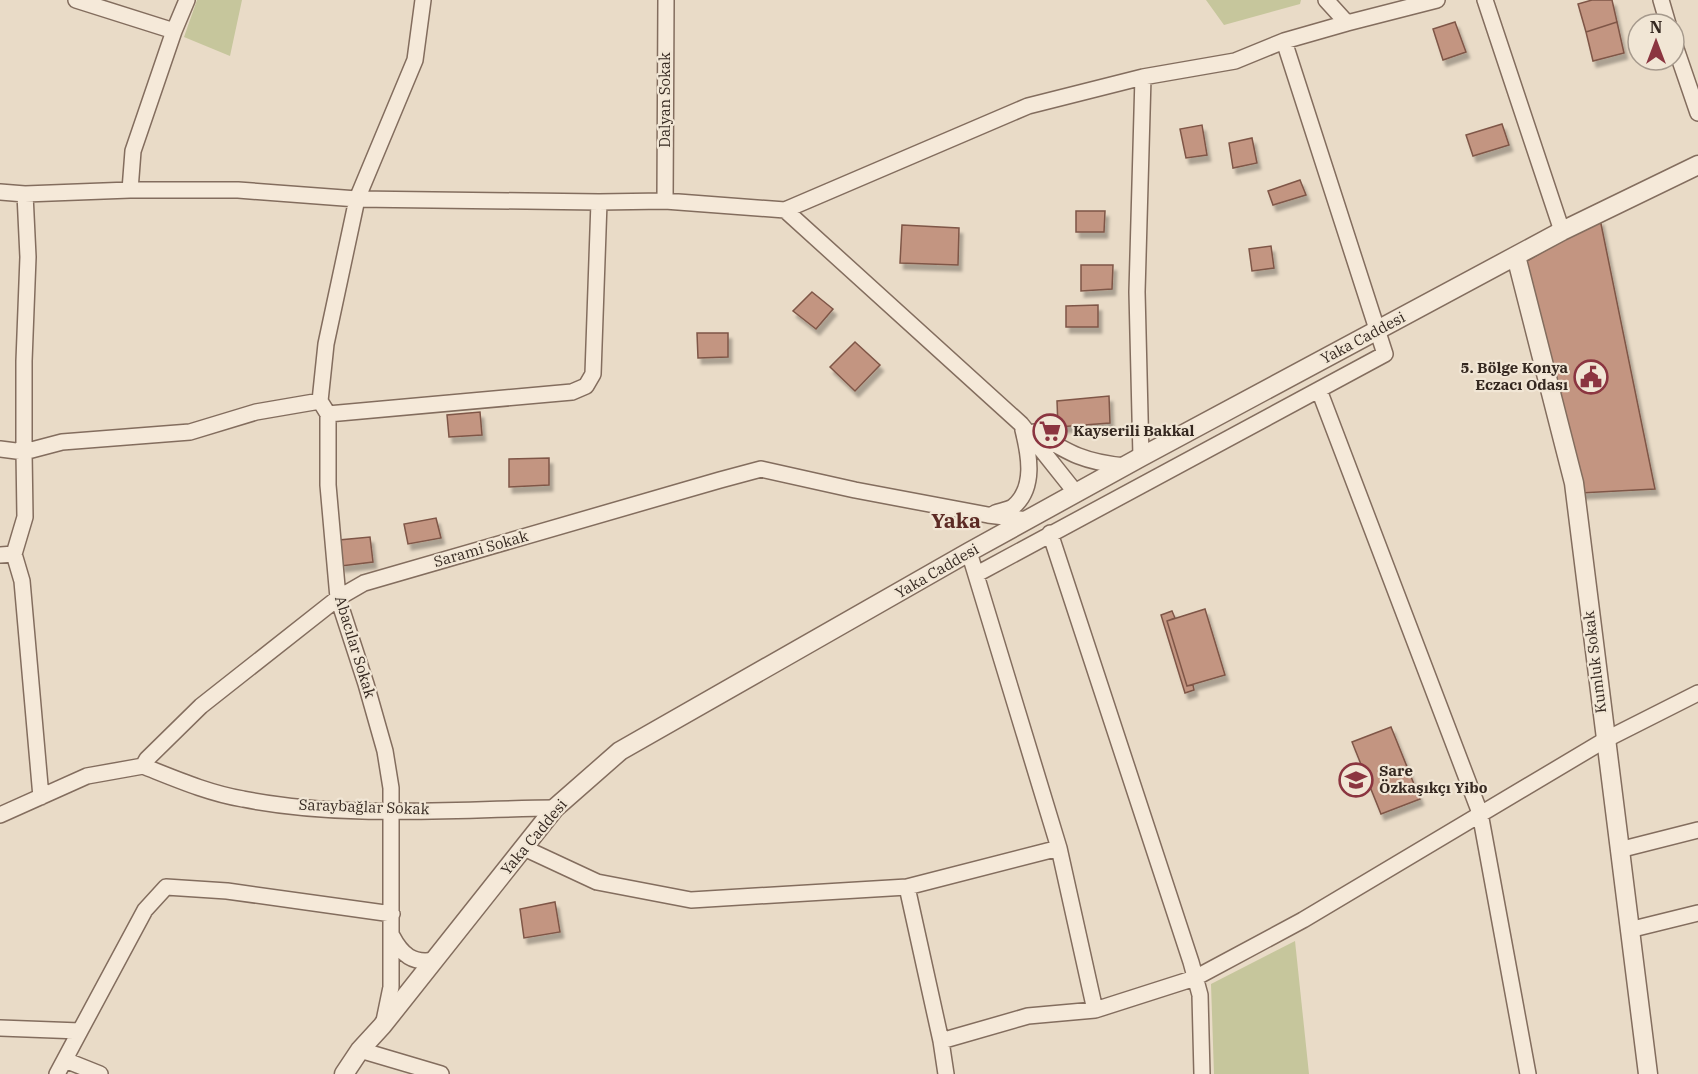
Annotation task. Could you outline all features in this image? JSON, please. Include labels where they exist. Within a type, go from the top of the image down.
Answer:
[{"type":"street","points":[[76,0],[174,31]]},
{"type":"street","points":[[130,190],[132,151],[187,0]]},
{"type":"street","name":"Abacılar Sokak","points":[[382,1026],[391,987],[391,788],[385,751],[338,598],[324,408],[326,344],[357,199],[415,60],[423,0]]},
{"type":"street","name":"Dalyan Sokak","points":[[665,201],[666,0]]},
{"type":"street","points":[[1326,0],[1347,23]]},
{"type":"street","points":[[0,192],[26,194],[130,190],[238,190],[357,199],[665,201],[785,210],[1028,106],[1143,77],[1235,61],[1284,41],[1437,0]]},
{"type":"street","points":[[1485,0],[1562,231]]},
{"type":"street","points":[[977,574],[1385,354],[1284,41]]},
{"type":"street","points":[[1684,72],[1698,113]]},
{"type":"street","points":[[1141,457],[1137,292],[1143,77]]},
{"type":"street","name":"Yaka Caddesi","points":[[344,1074],[360,1050],[382,1026],[555,808],[620,751],[1141,457],[1562,231],[1698,165]]},
{"type":"street","points":[[26,194],[28,257],[24,361],[25,517],[7,555],[22,581],[40,797]]},
{"type":"street","points":[[0,449],[24,452],[62,442],[190,432],[256,412],[572,392],[586,386],[593,374],[599,202]]},
{"type":"street","points":[[785,210],[1021,424],[1076,493]]},
{"type":"street","name":"Kumluk Sokak","points":[[1515,256],[1574,483],[1648,1074]]},
{"type":"street","points":[[1318,390],[1480,813],[1528,1074]]},
{"type":"street","points":[[1021,424],[1078,457],[1097,463],[1125,466]]},
{"type":"street","points":[[988,515],[1012,508],[1025,492],[1029,471],[1028,450],[1021,424]]},
{"type":"street","name":"Sarami Sokak","points":[[143,766],[147,759],[201,706],[338,598],[364,583],[761,469],[855,490],[988,515],[1028,520]]},
{"type":"street","points":[[1050,533],[1200,995],[1202,1074]]},
{"type":"street","points":[[969,552],[1059,848],[1095,1010]]},
{"type":"street","points":[[941,1041],[1028,1016],[1095,1010],[1195,978],[1303,920],[1605,740],[1698,693]]},
{"type":"street","points":[[0,815],[87,776],[143,766]]},
{"type":"street","name":"Saraybağlar Sokak","points":[[143,766],[192,786],[243,799],[316,808],[390,810],[555,808]]},
{"type":"street","points":[[1619,850],[1698,830]]},
{"type":"street","points":[[524,848],[597,882],[691,900],[908,887],[1059,848]]},
{"type":"street","points":[[57,1074],[145,910],[166,887],[227,891],[392,914]]},
{"type":"street","points":[[908,887],[946,1074]]},
{"type":"street","points":[[1629,930],[1698,913]]},
{"type":"street","points":[[392,935],[400,950],[410,959],[423,962],[434,960]]},
{"type":"street","points":[[0,1029],[80,1031]]},
{"type":"street","points":[[360,1050],[441,1074]]},
{"type":"street","points":[[65,1060],[100,1074]]},
{"type":"green space","points":[[197,0],[242,0],[230,56],[184,37]]},
{"type":"green space","points":[[1206,0],[1301,0],[1300,4],[1224,25]]},
{"type":"green space","points":[[1295,941],[1309,1074],[1214,1074],[1211,984]]},
{"type":"building","points":[[1592,0],[1612,0],[1617,22],[1586,32],[1578,4]]},
{"type":"building","points":[[1455,22],[1466,52],[1443,60],[1433,29]]},
{"type":"building","points":[[1617,22],[1624,53],[1593,61],[1586,32]]},
{"type":"building","points":[[1502,124],[1509,145],[1473,156],[1466,135]]},
{"type":"building","points":[[1202,125],[1207,155],[1186,158],[1180,129]]},
{"type":"building","points":[[1252,138],[1257,163],[1233,168],[1229,143]]},
{"type":"building","points":[[1300,180],[1306,195],[1273,205],[1268,191]]},
{"type":"building","points":[[1076,211],[1105,211],[1104,232],[1076,232]]},
{"type":"building","name":"5. Bölge Konya Eczacı Odası","points":[[1600,219],[1655,489],[1580,493],[1520,265]]},
{"type":"building","points":[[902,225],[959,228],[958,265],[900,263]]},
{"type":"building","points":[[1271,246],[1274,268],[1252,271],[1249,249]]},
{"type":"building","points":[[1081,265],[1113,265],[1112,289],[1081,291]]},
{"type":"building","points":[[812,292],[833,309],[816,329],[793,311]]},
{"type":"building","points":[[1098,305],[1098,327],[1066,327],[1066,306]]},
{"type":"building","points":[[697,333],[728,333],[728,357],[698,358]]},
{"type":"building","points":[[855,342],[880,365],[855,391],[830,367]]},
{"type":"building","points":[[1109,396],[1110,423],[1058,427],[1057,401]]},
{"type":"building","points":[[480,412],[482,435],[449,437],[447,415]]},
{"type":"building","points":[[549,458],[549,485],[509,487],[509,459]]},
{"type":"building","points":[[436,518],[441,538],[408,544],[404,524]]},
{"type":"building","points":[[370,537],[373,562],[341,566],[339,540]]},
{"type":"building","points":[[1205,609],[1225,675],[1187,686],[1167,621]]},
{"type":"building","points":[[1172,611],[1175,618],[1167,621],[1187,686],[1193,685],[1194,690],[1185,693],[1161,615]]},
{"type":"building","points":[[1391,727],[1420,799],[1381,814],[1352,742]]},
{"type":"building","points":[[555,902],[560,932],[524,938],[520,909]]},
{"type":"place","name":"5. Bölge Konya Eczacı Odası","points":[[1591,377]]},
{"type":"place","name":"Kayserili Bakkal","points":[[1050,431]]},
{"type":"place","name":"Sare Özkaşıkçı Yibo","points":[[1356,780]]},
{"type":"district","name":"Yaka","points":[[956,521]]}]
